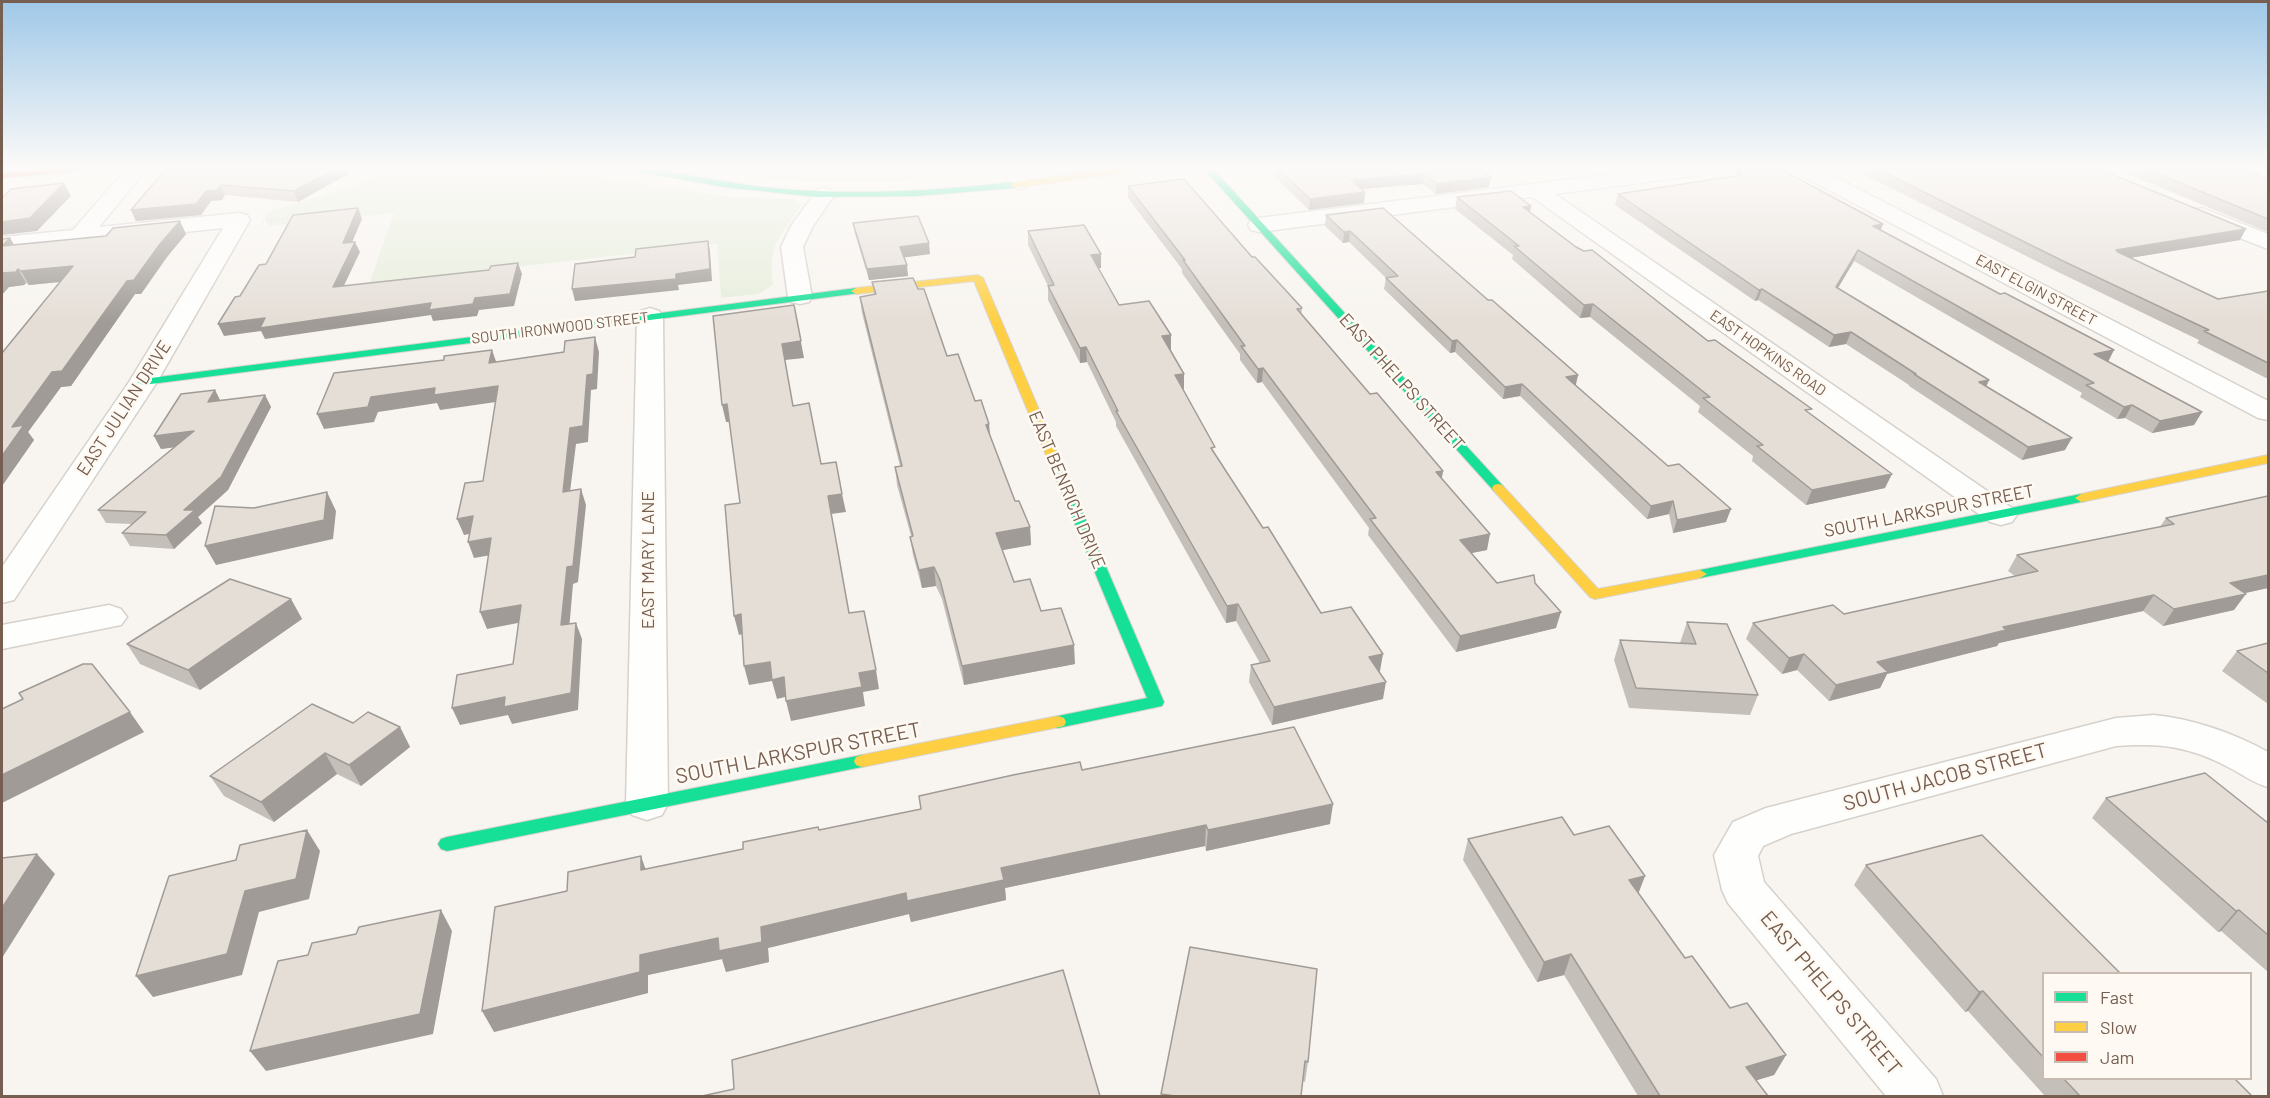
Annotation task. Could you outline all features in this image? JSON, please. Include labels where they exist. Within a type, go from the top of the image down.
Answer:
[{"type":"street","points":[[80,236],[93,220]]},
{"type":"street","points":[[800,297],[792,247],[806,220]]},
{"type":"street","name":"EAST PHELPS STREET","points":[[1255,220],[1595,594]]},
{"type":"street","points":[[1259,225],[1297,220]]},
{"type":"street","name":"EAST HOPKINS ROAD","points":[[1579,220],[2001,515]]},
{"type":"street","name":"EAST ELGIN STREET","points":[[1902,220],[2268,412]]},
{"type":"street","points":[[2215,220],[2268,242]]},
{"type":"street","points":[[2,244],[237,223]]},
{"type":"street","name":"EAST JULIAN DRIVE","points":[[2,592],[143,382],[237,223]]},
{"type":"street","name":"SOUTH IRONWOOD STREET","points":[[143,382],[800,297],[978,278]]},
{"type":"street","name":"EAST BENRICH DRIVE","points":[[978,278],[1156,702]]},
{"type":"street","name":"EAST MARY LANE","points":[[646,804],[650,316]]},
{"type":"street","name":"SOUTH LARKSPUR STREET","points":[[1595,594],[2001,515],[2268,459]]},
{"type":"street","points":[[2,637],[109,617]]},
{"type":"street","name":"SOUTH LARKSPUR STREET","points":[[447,844],[1156,702]]},
{"type":"street","name":"SOUTH JACOB STREET","points":[[1744,890],[1736,855],[1748,834],[1781,820],[2116,732],[2157,730],[2203,740],[2249,758],[2268,772]]},
{"type":"street","name":"EAST PHELPS STREET","points":[[1744,890],[1918,1096]]},
{"type":"path","points":[[237,223],[261,220]]},
{"type":"green space","points":[[266,220],[323,220],[267,226]]},
{"type":"green space","points":[[391,220],[791,220],[777,241],[774,250],[773,285],[758,294],[721,298],[717,244],[369,284]]},
{"type":"building","points":[[290,220],[353,220],[343,243],[355,242],[333,287],[489,270],[491,266],[518,263],[510,294],[475,298],[473,304],[429,310],[431,303],[260,328],[265,318],[218,324],[235,297],[240,296],[259,265],[266,264]]},
{"type":"building","points":[[920,220],[929,243],[900,247],[907,265],[867,269],[853,223]]},
{"type":"building","points":[[1154,220],[1220,220],[1302,308],[1297,309],[1370,394],[1377,393],[1443,471],[1436,472],[1490,534],[1460,540],[1497,583],[1534,575],[1535,583],[1561,612],[1460,636],[1370,519],[1376,518],[1263,368],[1258,369],[1241,346],[1245,346],[1183,260],[1185,260]]},
{"type":"building","points":[[1332,220],[1397,220],[1578,375],[1566,377],[1668,466],[1679,464],[1731,509],[1677,520],[1673,501],[1651,506],[1522,384],[1505,387],[1457,340],[1452,341],[1386,278],[1398,276],[1350,231],[1344,232]]},
{"type":"building","points":[[1486,220],[1541,220],[1576,247],[1584,251],[1592,250],[1708,341],[1715,340],[1812,409],[1805,410],[1892,474],[1812,490],[1757,446],[1763,445],[1703,398],[1710,397],[1593,304],[1584,305],[1514,246],[1519,246]]},
{"type":"building","points":[[1657,220],[1876,220],[1883,224],[1873,226],[2000,294],[2005,293],[2114,350],[2094,354],[2202,412],[2160,421],[2132,405],[2124,407],[2086,385],[2094,383],[1858,250],[1836,287],[1989,380],[1979,382],[2072,438],[2028,447],[1851,332],[1834,335],[1762,289],[1759,290]]},
{"type":"building","points":[[1981,220],[2225,220],[2246,229],[2116,250],[2218,299],[2268,291],[2268,363],[2204,331],[2209,330]]},
{"type":"building","points":[[180,221],[134,280],[127,281],[62,371],[52,372],[12,427],[24,425],[2,456],[2,353],[73,266],[21,271],[18,269],[16,272],[2,273],[2,246],[106,236],[113,228]]},
{"type":"building","points":[[1084,225],[1101,254],[1091,255],[1119,305],[1149,301],[1171,335],[1162,336],[1184,374],[1175,375],[1215,447],[1211,448],[1263,528],[1268,527],[1321,613],[1351,607],[1383,654],[1369,657],[1386,682],[1274,707],[1251,665],[1270,661],[1238,604],[1227,606],[1116,411],[1118,411],[1086,347],[1080,348],[1048,286],[1054,285],[1028,231]]},
{"type":"building","points":[[10,238],[2,246],[2,239]]},
{"type":"building","points":[[708,241],[710,269],[676,274],[676,279],[572,289],[575,264],[635,257],[636,249]]},
{"type":"building","points":[[913,278],[918,289],[924,289],[947,356],[958,354],[975,401],[981,400],[989,424],[986,425],[1015,501],[1019,501],[1030,527],[996,533],[1014,582],[1030,579],[1041,611],[1061,608],[1074,645],[962,666],[940,580],[934,567],[919,570],[910,537],[913,536],[895,467],[902,466],[860,297],[876,294],[872,282]]},
{"type":"building","points":[[794,305],[801,341],[782,344],[793,406],[809,403],[821,464],[836,462],[842,494],[828,496],[849,613],[864,611],[876,670],[859,673],[862,687],[786,701],[784,677],[772,680],[770,662],[744,666],[741,614],[734,616],[725,505],[740,503],[727,404],[722,405],[713,316]]},
{"type":"building","points":[[595,337],[593,374],[587,375],[583,426],[570,428],[563,492],[581,489],[573,566],[567,567],[561,625],[576,623],[571,693],[504,707],[505,697],[452,708],[457,675],[513,664],[521,605],[480,612],[491,538],[468,542],[473,516],[457,519],[465,483],[483,481],[498,386],[434,395],[435,388],[371,397],[368,407],[317,414],[334,373],[444,360],[444,356],[492,350],[489,363],[564,352],[565,341]]},
{"type":"building","points":[[215,390],[208,402],[265,395],[221,477],[184,510],[195,510],[166,535],[122,533],[146,512],[98,510],[194,431],[154,436],[181,394]]},
{"type":"building","points":[[327,492],[324,520],[205,546],[215,506],[254,508]]},
{"type":"building","points":[[2268,496],[2268,575],[2230,583],[2246,594],[2174,609],[2154,595],[2003,627],[2006,630],[1877,662],[1888,672],[1836,685],[1804,654],[1789,658],[1753,623],[1833,605],[1844,614],[2038,571],[2017,555],[2174,524],[2166,518]]},
{"type":"building","points":[[230,579],[291,599],[188,670],[127,644]]},
{"type":"building","points":[[1687,622],[1727,624],[1758,695],[1636,688],[1620,640],[1696,644]]},
{"type":"building","points":[[2268,643],[2268,673],[2237,651]]},
{"type":"building","points":[[83,664],[92,664],[130,712],[2,775],[2,709],[23,699],[19,693]]},
{"type":"building","points":[[312,704],[353,723],[368,712],[400,727],[349,765],[325,753],[261,802],[210,776]]},
{"type":"building","points":[[1294,727],[1333,804],[1208,830],[1206,825],[1001,868],[1004,880],[907,901],[906,893],[761,927],[762,942],[719,951],[718,938],[640,955],[640,972],[482,1011],[495,907],[567,891],[568,872],[641,856],[641,870],[743,849],[743,842],[818,827],[819,830],[921,809],[919,796],[1013,775],[1080,762],[1082,770]]},
{"type":"building","points":[[2205,773],[2268,823],[2268,935],[2239,910],[2236,911],[2106,798]]},
{"type":"building","points":[[1562,817],[1574,835],[1609,826],[1645,876],[1629,880],[1685,958],[1692,956],[1730,1008],[1747,1003],[1786,1055],[1746,1067],[1768,1096],[1660,1096],[1571,954],[1544,962],[1468,839]]},
{"type":"building","points":[[307,830],[296,879],[245,891],[227,954],[136,976],[169,876],[236,860],[240,845]]},
{"type":"building","points":[[1982,835],[2119,972],[2042,972],[2042,1056],[1983,991],[1979,992],[1866,865]]},
{"type":"building","points":[[37,854],[2,908],[2,858]]},
{"type":"building","points":[[441,910],[420,1014],[250,1051],[278,961],[308,955],[312,943],[356,934],[359,927]]},
{"type":"building","points":[[1190,947],[1317,969],[1308,1062],[1305,1061],[1301,1096],[1161,1094]]},
{"type":"building","points":[[1063,970],[1100,1096],[702,1096],[734,1089],[732,1060]]},
{"type":"building","points":[[2065,1080],[2236,1080],[2252,1096],[2080,1096]]},
{"type":"traffic: fast","points":[[1255,220],[1498,488]]},
{"type":"traffic: fast","points":[[143,382],[856,291]]},
{"type":"traffic: fast","points":[[1053,457],[1156,702],[1058,722]]},
{"type":"traffic: fast","points":[[1700,574],[2081,498]]},
{"type":"traffic: fast","points":[[447,844],[862,761]]},
{"type":"traffic: slow","points":[[856,291],[978,278],[1053,457]]},
{"type":"traffic: slow","points":[[2081,498],[2268,459]]},
{"type":"traffic: slow","points":[[1498,488],[1595,594],[1700,574]]},
{"type":"traffic: slow","points":[[862,761],[1058,722]]}]
